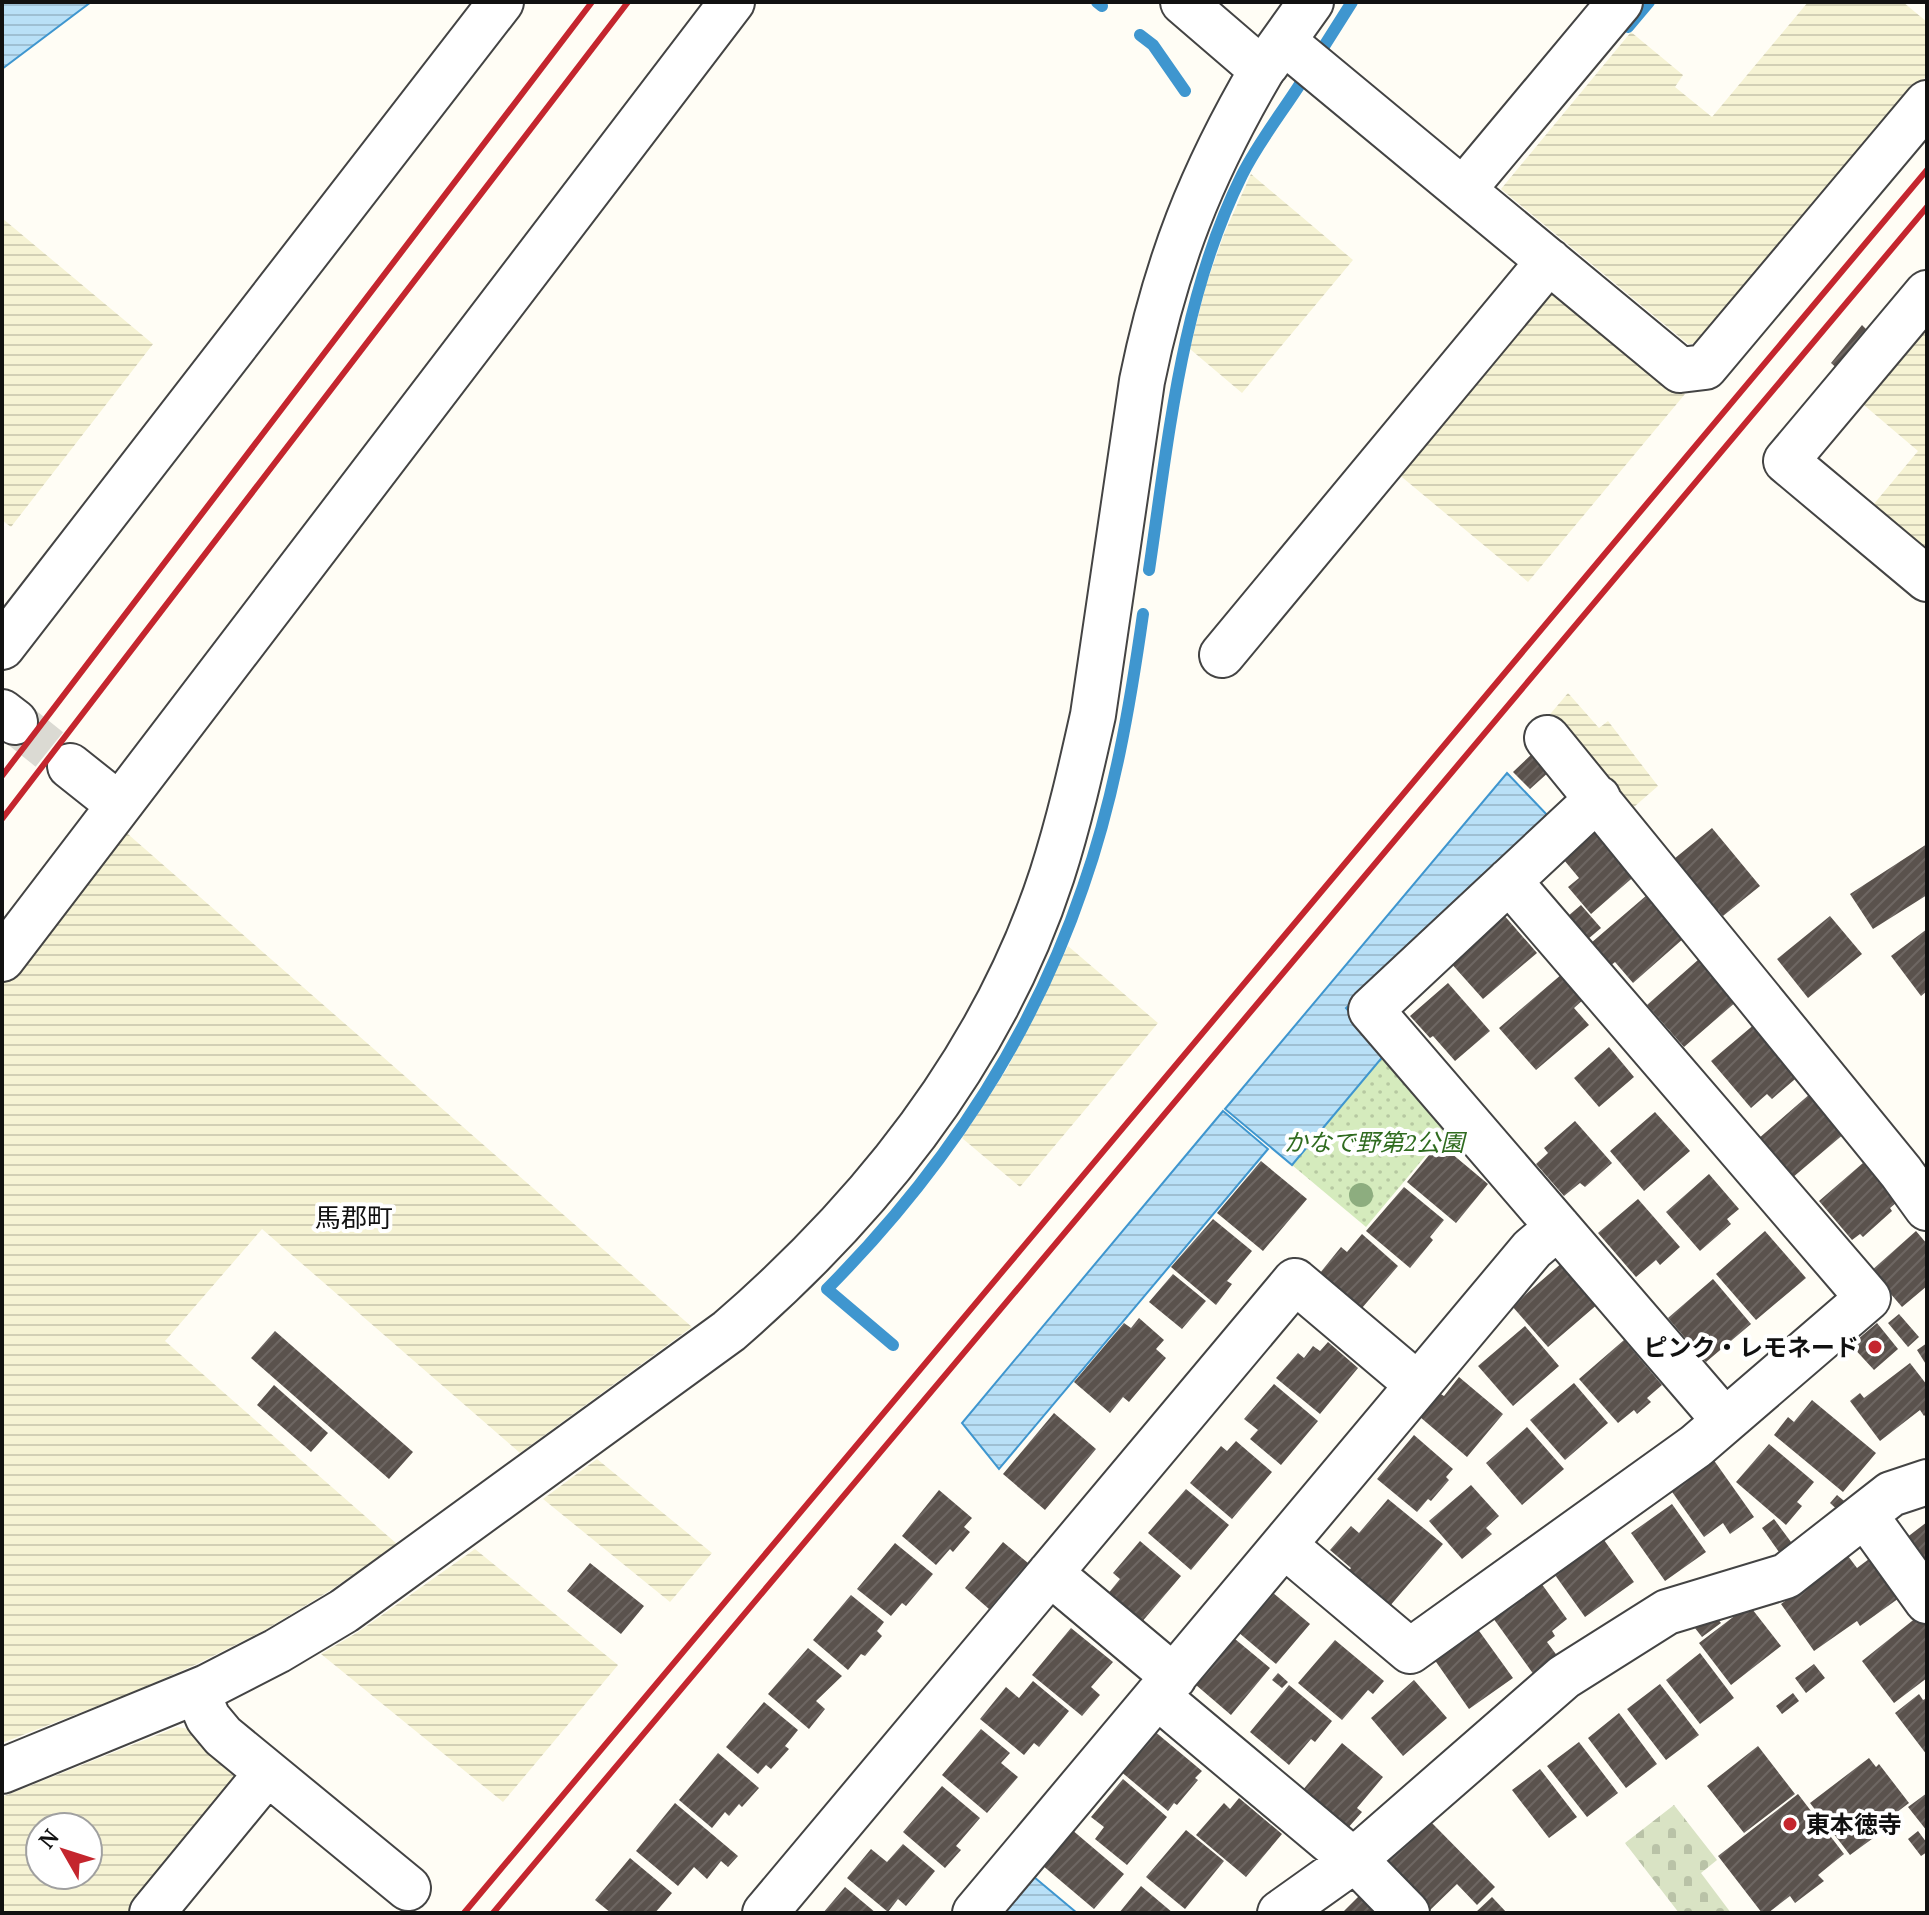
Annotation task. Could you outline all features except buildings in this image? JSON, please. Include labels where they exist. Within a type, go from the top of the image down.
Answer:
[{"type":"street","points":[[2,647],[501,2]]},
{"type":"street","points":[[2,959],[732,2]]},
{"type":"street","points":[[1183,2],[1273,55],[1463,190],[1680,370],[1705,367],[1927,103]]},
{"type":"street","points":[[2,1771],[197,1692],[277,1651],[344,1611],[729,1331],[777,1290],[832,1235],[903,1151],[973,1047],[1002,992],[1051,877],[1093,715],[1142,381],[1153,326],[1186,220],[1233,119],[1311,2]]},
{"type":"street","points":[[1463,190],[1620,2]]},
{"type":"street","points":[[1222,655],[1549,261]]},
{"type":"street","points":[[1927,293],[1786,461],[1927,579]]},
{"type":"street","points":[[1547,738],[1901,1172],[1927,1208]]},
{"type":"street","points":[[70,766],[119,805]]},
{"type":"street","points":[[1598,798],[1371,1010],[1725,1421]]},
{"type":"street","points":[[1284,1545],[1410,1651],[1696,1446],[1868,1298],[1509,881]]},
{"type":"street","points":[[975,1913],[1532,1249],[1558,1227]]},
{"type":"street","points":[[765,1913],[1295,1281],[1418,1385]]},
{"type":"street","points":[[1280,1913],[1353,1861],[1564,1677],[1667,1612],[1786,1576],[1891,1494],[1927,1482]]},
{"type":"street","points":[[1865,1515],[1927,1601]]},
{"type":"street","points":[[1050,1573],[1165,1686],[1407,1913]]},
{"type":"street","points":[[197,1692],[214,1728],[408,1888]]},
{"type":"street","points":[[152,1913],[267,1773]]},
{"type":"shaded area","points":[[1808,2],[1903,2],[1927,22],[1927,75],[1702,343],[1688,344],[1501,189],[1631,32],[1683,75],[1675,87],[1712,117]]},
{"type":"shaded area","points":[[1251,174],[1353,260],[1242,393],[1190,349],[1206,285],[1224,234]]},
{"type":"shaded area","points":[[2,218],[153,344],[11,527],[2,520]]},
{"type":"shaded area","points":[[1560,290],[1685,394],[1528,582],[1397,473],[1548,292]]},
{"type":"shaded area","points":[[1927,317],[1927,551],[1873,505],[1918,451],[1858,400]]},
{"type":"shaded area","points":[[1568,693],[1599,728],[1608,721],[1658,786],[1627,813],[1546,719]]},
{"type":"shaded area","points":[[121,828],[692,1327],[520,1453],[262,1229],[165,1341],[397,1544],[331,1590],[265,1630],[126,1695],[2,1743],[2,984]]},
{"type":"shaded area","points":[[1068,946],[1158,1023],[1020,1187],[962,1138],[1008,1067]]},
{"type":"shaded area","points":[[597,1459],[712,1553],[670,1602],[543,1499]]},
{"type":"shaded area","points":[[475,1549],[618,1665],[503,1802],[321,1654],[358,1632]]},
{"type":"shaded area","points":[[177,1727],[195,1730],[238,1777],[128,1913],[2,1913],[2,1797]]},
{"type":"green space","name":"かなで野第2公園","points":[[1385,1054],[1448,1129],[1366,1227],[1292,1165]]},
{"type":"green space","points":[[1674,1805],[1717,1860],[1701,1873],[1731,1913],[1679,1913],[1625,1843]]},
{"type":"water","points":[[2,2],[91,2],[2,69]]},
{"type":"water","points":[[1507,773],[1550,818],[1346,1008],[1385,1054],[1292,1165],[1225,1109]]},
{"type":"water","points":[[1223,1111],[1268,1149],[999,1469],[962,1423]]},
{"type":"water","points":[[1034,1877],[1077,1913],[1004,1913]]},
{"type":"waterway","points":[[1097,2],[1102,6]]},
{"type":"waterway","points":[[1321,51],[1352,2]]},
{"type":"waterway","points":[[1628,27],[1649,2]]},
{"type":"waterway","points":[[1140,35],[1153,45],[1185,91]]},
{"type":"waterway","points":[[1149,570],[1180,368],[1205,270],[1221,222],[1242,175],[1304,78]]},
{"type":"waterway","points":[[893,1345],[827,1289],[907,1200],[944,1152],[978,1103],[1037,998],[1062,944],[1104,820],[1126,718],[1143,614]]},
{"type":"tunnel","points":[[15,722],[70,766]]},
{"type":"railway","points":[[2,776],[592,2]]},
{"type":"railway","points":[[2,819],[628,2]]},
{"type":"railway","points":[[464,1913],[1927,170]]},
{"type":"railway","points":[[493,1913],[1927,207]]},
{"type":"place","name":"ピンク・レモネード","points":[[1875,1347]]},
{"type":"place","name":"東本徳寺","points":[[1790,1824]]},
{"type":"district","name":"馬郡町","points":[[354,1217]]}]
